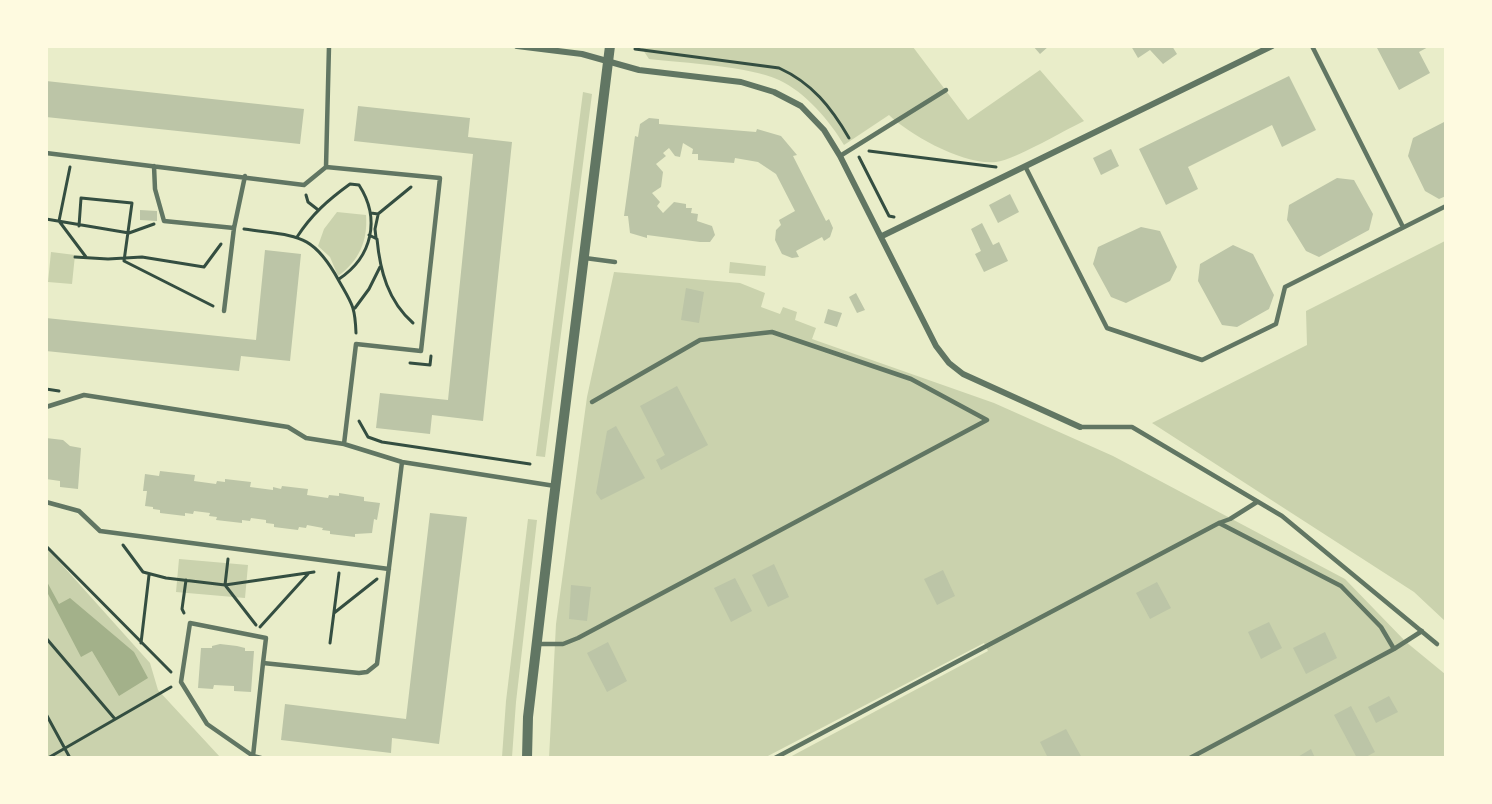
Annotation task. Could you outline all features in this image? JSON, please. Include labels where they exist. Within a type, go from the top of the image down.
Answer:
[{"type":"street","points":[[517,46],[582,54],[639,70],[741,82],[774,92],[801,106],[824,130],[840,156],[925,326],[949,363],[963,374],[1080,427]]},
{"type":"street","points":[[527,758],[555,486],[610,46]]},
{"type":"street","points":[[882,236],[1026,168],[1272,46]]},
{"type":"lane","points":[[326,167],[329,46]]},
{"type":"lane","points":[[1312,46],[1403,227]]},
{"type":"lane","points":[[840,156],[946,90]]},
{"type":"lane","points":[[46,153],[304,185],[326,167],[440,178],[421,351],[356,344],[344,444]]},
{"type":"lane","points":[[154,166],[155,189],[164,221],[234,228]]},
{"type":"lane","points":[[1026,168],[1107,328],[1202,360],[1276,324],[1285,287],[1446,206]]},
{"type":"lane","points":[[224,311],[234,228],[245,176]]},
{"type":"lane","points":[[584,258],[615,261]]},
{"type":"lane","points":[[537,644],[563,644],[987,420],[911,379],[772,332],[700,340],[592,402]]},
{"type":"lane","points":[[46,407],[84,395],[288,427],[306,438],[344,444],[402,462],[555,486]]},
{"type":"lane","points":[[1080,427],[1132,427],[1282,516],[1437,644]]},
{"type":"lane","points":[[263,663],[359,673],[373,669],[377,664],[402,462]]},
{"type":"lane","points":[[46,502],[79,511],[100,531],[389,569]]},
{"type":"lane","points":[[775,758],[1230,519],[1257,502]]},
{"type":"lane","points":[[1219,523],[1341,586],[1381,627],[1394,649]]},
{"type":"lane","points":[[253,756],[266,638],[190,623],[181,682],[207,724],[253,756],[261,758]]},
{"type":"lane","points":[[1190,758],[1394,649],[1422,631]]},
{"type":"path","points":[[635,49],[779,68],[798,77],[833,110],[889,216],[897,216]]},
{"type":"path","points":[[854,148],[1000,167],[989,172]]},
{"type":"path","points":[[73,156],[59,221],[86,257]]},
{"type":"path","points":[[423,332],[395,306],[380,267],[375,229],[378,214],[405,190],[429,177]]},
{"type":"path","points":[[297,237],[311,215],[350,184],[358,185],[371,213],[369,235],[365,251],[355,268],[338,279]]},
{"type":"path","points":[[79,226],[81,198],[132,203],[124,261],[224,311]]},
{"type":"path","points":[[371,213],[378,214]]},
{"type":"path","points":[[46,219],[129,233],[164,221]]},
{"type":"path","points":[[75,257],[142,257],[204,267],[234,228],[297,237],[314,245],[328,258],[355,308],[356,344]]},
{"type":"path","points":[[369,235],[377,239]]},
{"type":"path","points":[[355,308],[369,289],[380,267]]},
{"type":"path","points":[[117,537],[143,572],[149,574],[225,585],[319,571]]},
{"type":"path","points":[[46,546],[181,682],[48,758]]},
{"type":"path","points":[[229,548],[225,585],[259,628],[309,573]]},
{"type":"path","points":[[330,643],[340,562]]},
{"type":"path","points":[[334,613],[389,569]]},
{"type":"path","points":[[141,643],[149,574]]},
{"type":"path","points":[[186,580],[182,609],[190,623]]},
{"type":"path","points":[[46,638],[115,719]]},
{"type":"path","points":[[46,714],[70,758]]},
{"type":"shaded area","points":[[641,47],[913,47],[968,120],[1040,70],[1084,121],[1031,149],[1001,161],[974,160],[942,149],[911,132],[889,115],[844,145],[832,126],[816,108],[789,85],[779,80],[734,68],[649,59]]},
{"type":"shaded area","points":[[583,92],[592,94],[545,457],[536,456]]},
{"type":"shaded area","points":[[337,212],[366,215],[364,242],[361,250],[352,264],[338,276],[330,257],[318,246],[324,229]]},
{"type":"shaded area","points":[[1445,241],[1445,621],[1414,592],[1152,423],[1307,345],[1306,311]]},
{"type":"shaded area","points":[[51,252],[75,255],[72,284],[48,282]]},
{"type":"shaded area","points":[[730,262],[766,266],[765,276],[729,273]]},
{"type":"shaded area","points":[[614,272],[740,283],[765,293],[761,307],[780,314],[783,307],[797,312],[795,320],[816,328],[812,339],[994,403],[1113,456],[1345,579],[1406,642],[1445,674],[1445,757],[790,757],[988,651],[984,643],[766,757],[549,758],[556,624],[587,397]]},
{"type":"shaded area","points":[[528,519],[537,520],[512,757],[502,757],[506,701]]},
{"type":"shaded area","points":[[46,547],[150,663],[158,690],[220,757],[47,757]]},
{"type":"shaded area","points":[[179,559],[248,565],[245,598],[176,592]]},
{"type":"shaded area","points":[[46,580],[59,604],[70,598],[134,652],[148,678],[119,696],[92,651],[81,657],[47,592]]},
{"type":"building","points":[[1033,46],[1049,46],[1040,54]]},
{"type":"building","points":[[1131,46],[1172,46],[1177,54],[1163,64],[1150,50],[1138,58]]},
{"type":"building","points":[[1376,46],[1430,46],[1419,52],[1430,73],[1399,90]]},
{"type":"building","points":[[1289,76],[1316,130],[1282,147],[1272,125],[1188,167],[1198,189],[1166,205],[1139,149]]},
{"type":"building","points":[[46,81],[304,109],[300,144],[46,117]]},
{"type":"building","points":[[358,106],[470,118],[468,137],[512,142],[483,421],[432,415],[430,434],[376,428],[380,393],[448,400],[473,154],[354,141]]},
{"type":"building","points":[[649,118],[659,119],[659,124],[756,132],[757,129],[781,136],[797,155],[793,156],[826,221],[829,219],[833,228],[830,237],[824,241],[822,237],[796,251],[799,257],[792,258],[782,254],[775,240],[776,230],[781,225],[779,220],[795,211],[776,174],[758,162],[735,158],[734,163],[698,160],[698,154],[692,154],[693,149],[683,143],[680,157],[675,156],[669,148],[663,153],[666,156],[656,164],[663,172],[661,187],[652,193],[660,202],[657,206],[663,213],[674,202],[686,204],[686,208],[692,208],[691,213],[698,214],[697,221],[712,226],[715,235],[710,242],[700,242],[647,235],[647,238],[630,233],[628,216],[624,216],[635,136],[638,137],[640,124]]},
{"type":"building","points":[[1446,121],[1446,196],[1439,199],[1425,191],[1408,156],[1413,138]]},
{"type":"building","points":[[1111,149],[1119,166],[1101,175],[1093,158]]},
{"type":"building","points":[[1337,178],[1354,180],[1373,214],[1369,230],[1319,257],[1306,251],[1287,220],[1289,205]]},
{"type":"building","points":[[1010,194],[1019,212],[998,223],[989,205]]},
{"type":"building","points":[[140,210],[157,211],[157,221],[140,220]]},
{"type":"building","points":[[982,223],[993,245],[999,242],[1008,261],[984,272],[975,254],[981,251],[971,229]]},
{"type":"building","points":[[1141,227],[1160,231],[1177,267],[1170,281],[1126,303],[1111,297],[1093,264],[1098,247]]},
{"type":"building","points":[[1233,245],[1253,254],[1274,295],[1269,309],[1237,327],[1222,325],[1198,281],[1200,264]]},
{"type":"building","points":[[265,250],[301,254],[290,361],[241,356],[239,371],[46,351],[46,318],[256,340]]},
{"type":"building","points":[[686,288],[704,292],[699,323],[681,320]]},
{"type":"building","points":[[856,293],[865,310],[857,313],[849,297]]},
{"type":"building","points":[[828,309],[842,313],[837,327],[824,323]]},
{"type":"building","points":[[677,386],[708,445],[661,470],[656,460],[665,455],[640,406]]},
{"type":"building","points":[[616,426],[645,478],[601,500],[596,493],[607,431]]},
{"type":"building","points":[[46,438],[63,440],[70,446],[81,448],[78,489],[60,487],[60,481],[46,479]]},
{"type":"building","points":[[160,471],[195,475],[194,481],[216,484],[217,481],[225,482],[225,479],[251,482],[250,487],[273,490],[273,487],[281,489],[282,486],[308,489],[307,495],[328,498],[329,495],[339,496],[339,493],[364,497],[364,501],[380,503],[377,520],[374,519],[372,533],[355,534],[355,537],[330,534],[330,531],[322,530],[323,528],[307,525],[306,528],[299,527],[298,530],[274,527],[274,524],[266,523],[266,520],[251,518],[250,521],[242,520],[242,523],[216,520],[217,517],[209,516],[210,513],[194,511],[193,514],[185,513],[185,516],[160,513],[160,510],[145,506],[147,491],[143,491],[145,474],[159,476]]},
{"type":"building","points":[[430,513],[467,517],[439,744],[392,738],[391,753],[281,740],[285,704],[406,719]]},
{"type":"building","points":[[774,564],[789,597],[768,607],[752,575]]},
{"type":"building","points":[[943,570],[955,596],[937,605],[924,579]]},
{"type":"building","points":[[735,578],[752,611],[731,622],[714,588]]},
{"type":"building","points":[[1157,582],[1171,608],[1150,619],[1136,593]]},
{"type":"building","points":[[571,585],[591,587],[587,621],[569,619]]},
{"type":"building","points":[[1269,622],[1282,648],[1261,659],[1248,632]]},
{"type":"building","points":[[1325,632],[1337,658],[1306,674],[1293,648]]},
{"type":"building","points":[[608,642],[627,681],[607,692],[587,653]]},
{"type":"building","points":[[220,644],[245,648],[245,651],[254,651],[251,692],[234,691],[234,686],[214,685],[213,689],[198,688],[201,648],[212,648]]},
{"type":"building","points":[[1389,696],[1398,712],[1376,723],[1368,707]]},
{"type":"building","points":[[1351,706],[1375,752],[1364,758],[1357,758],[1334,715]]},
{"type":"building","points":[[1066,729],[1082,758],[1048,758],[1040,742]]},
{"type":"building","points":[[1311,749],[1315,758],[1296,758]]}]
